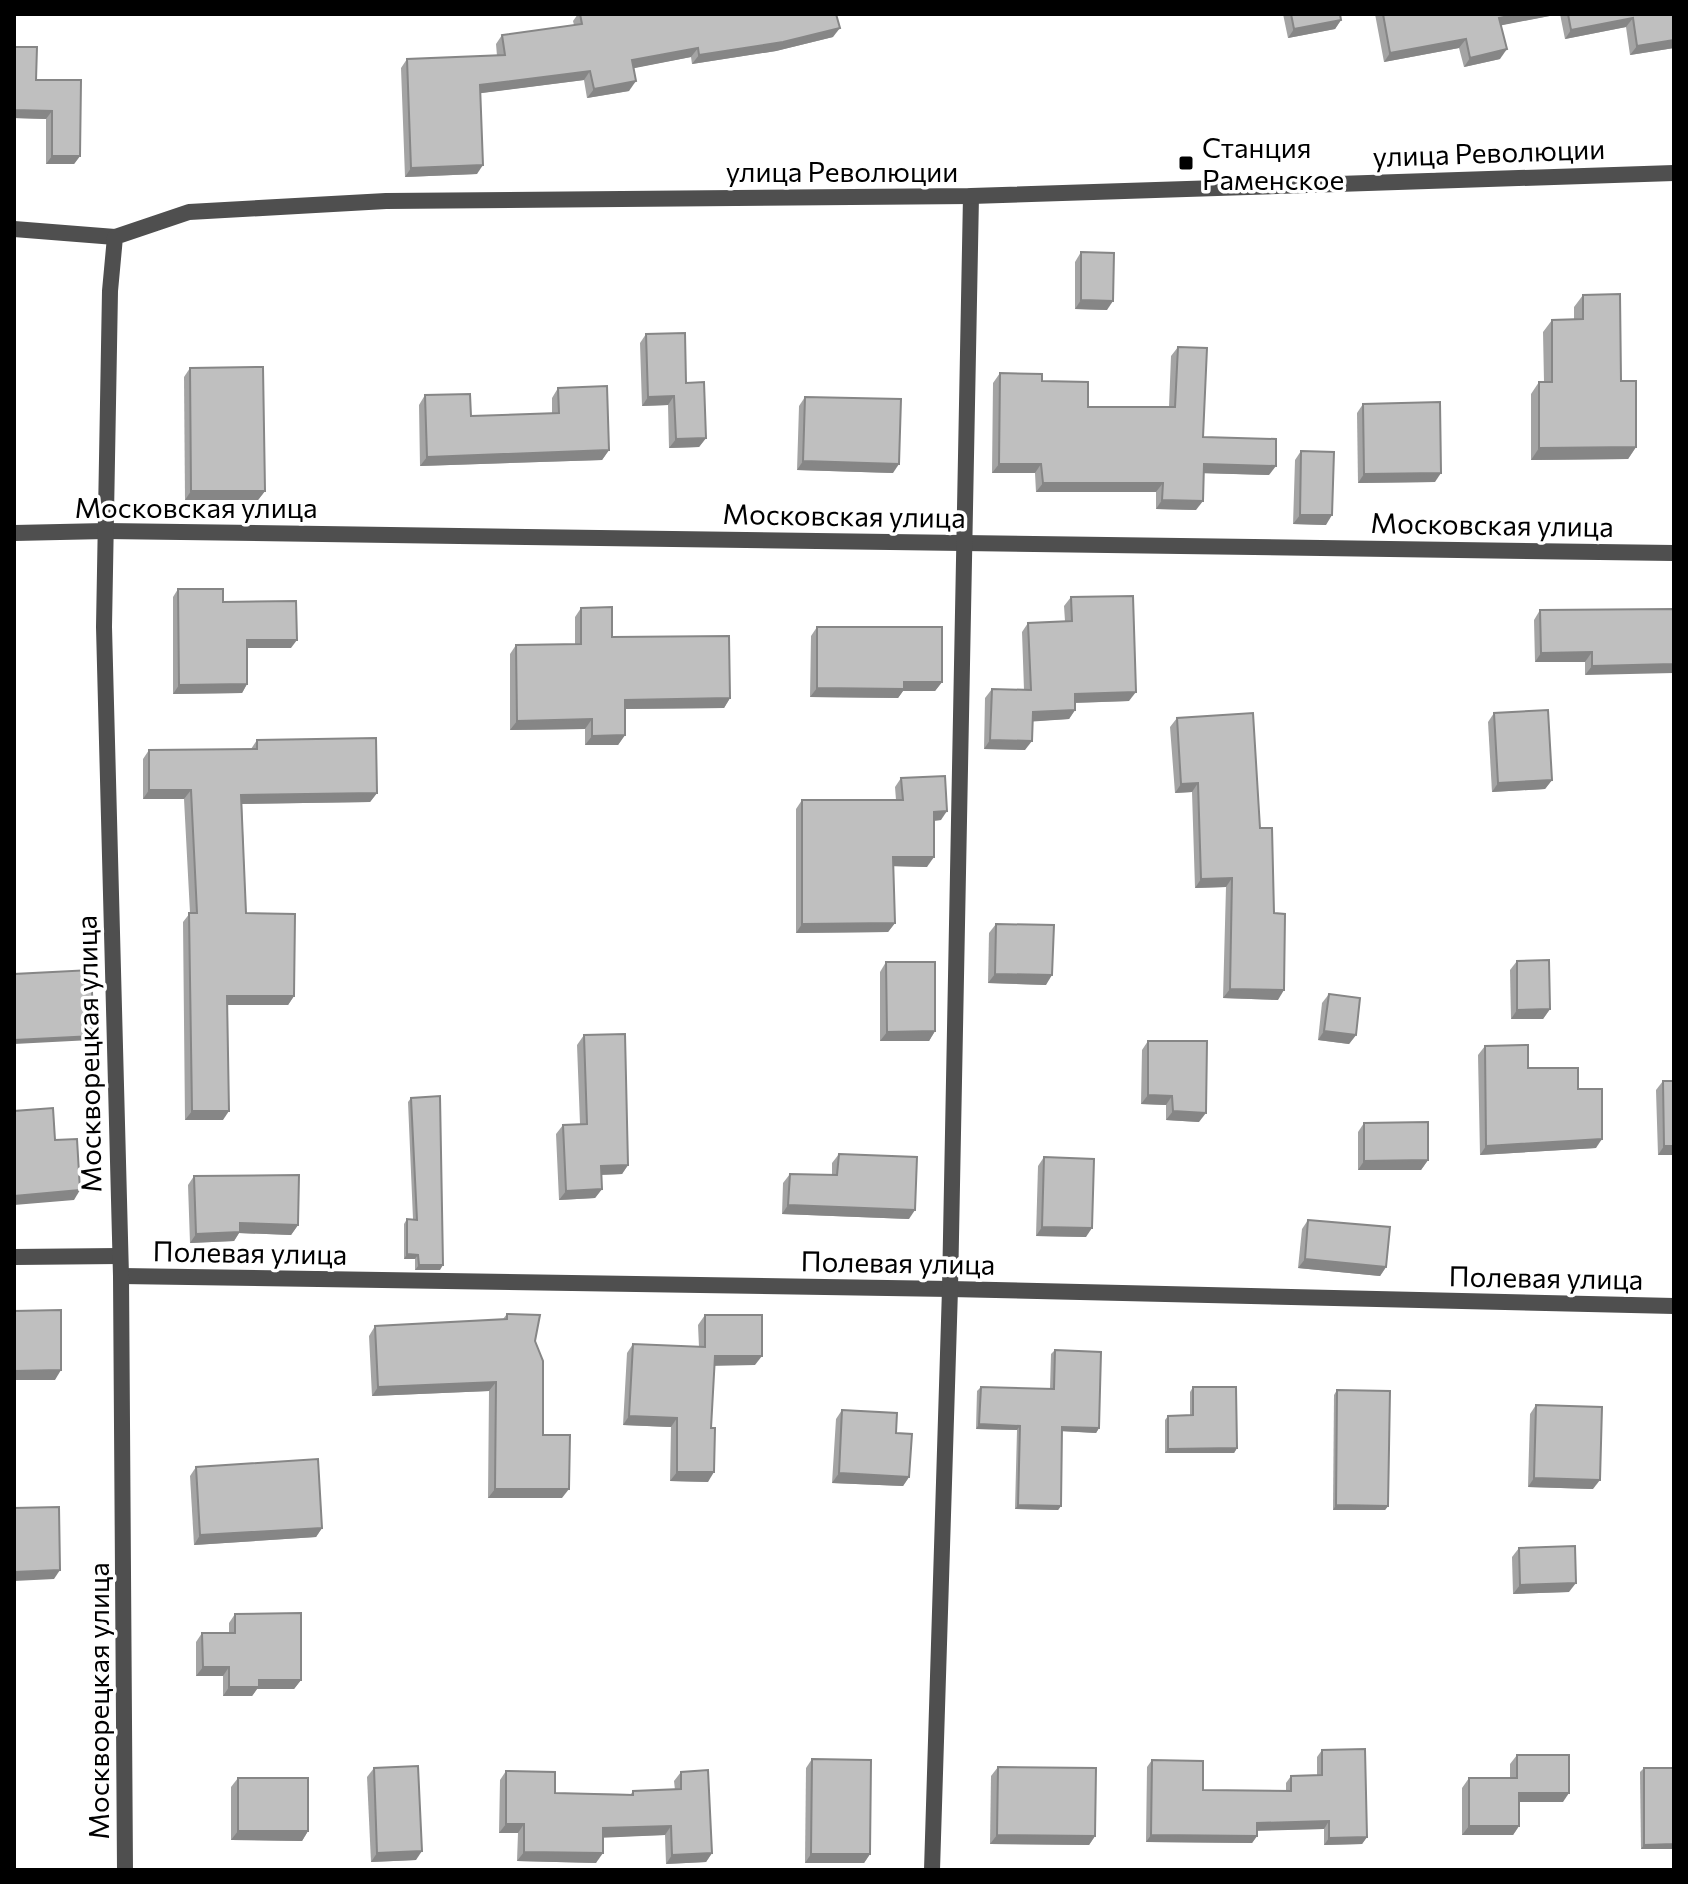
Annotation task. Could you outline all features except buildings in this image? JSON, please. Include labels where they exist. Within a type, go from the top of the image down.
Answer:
[{"type":"street","name":"улица Революции","points":[[14,229],[115,237],[189,212],[386,201],[971,196],[1674,173]]},
{"type":"street","points":[[932,1870],[950,1289],[971,196]]},
{"type":"street","name":"Москворецкая улица","points":[[115,237],[110,291],[104,643],[121,1276],[125,1870]]},
{"type":"street","name":"Московская улица","points":[[14,533],[106,531],[1674,553]]},
{"type":"street","name":"Полевая улица","points":[[14,1257],[119,1256]]},
{"type":"street","name":"Полевая улица","points":[[121,1276],[950,1289],[1674,1306]]},
{"type":"place","name":"Станция Раменское","points":[[1186,163]]}]
